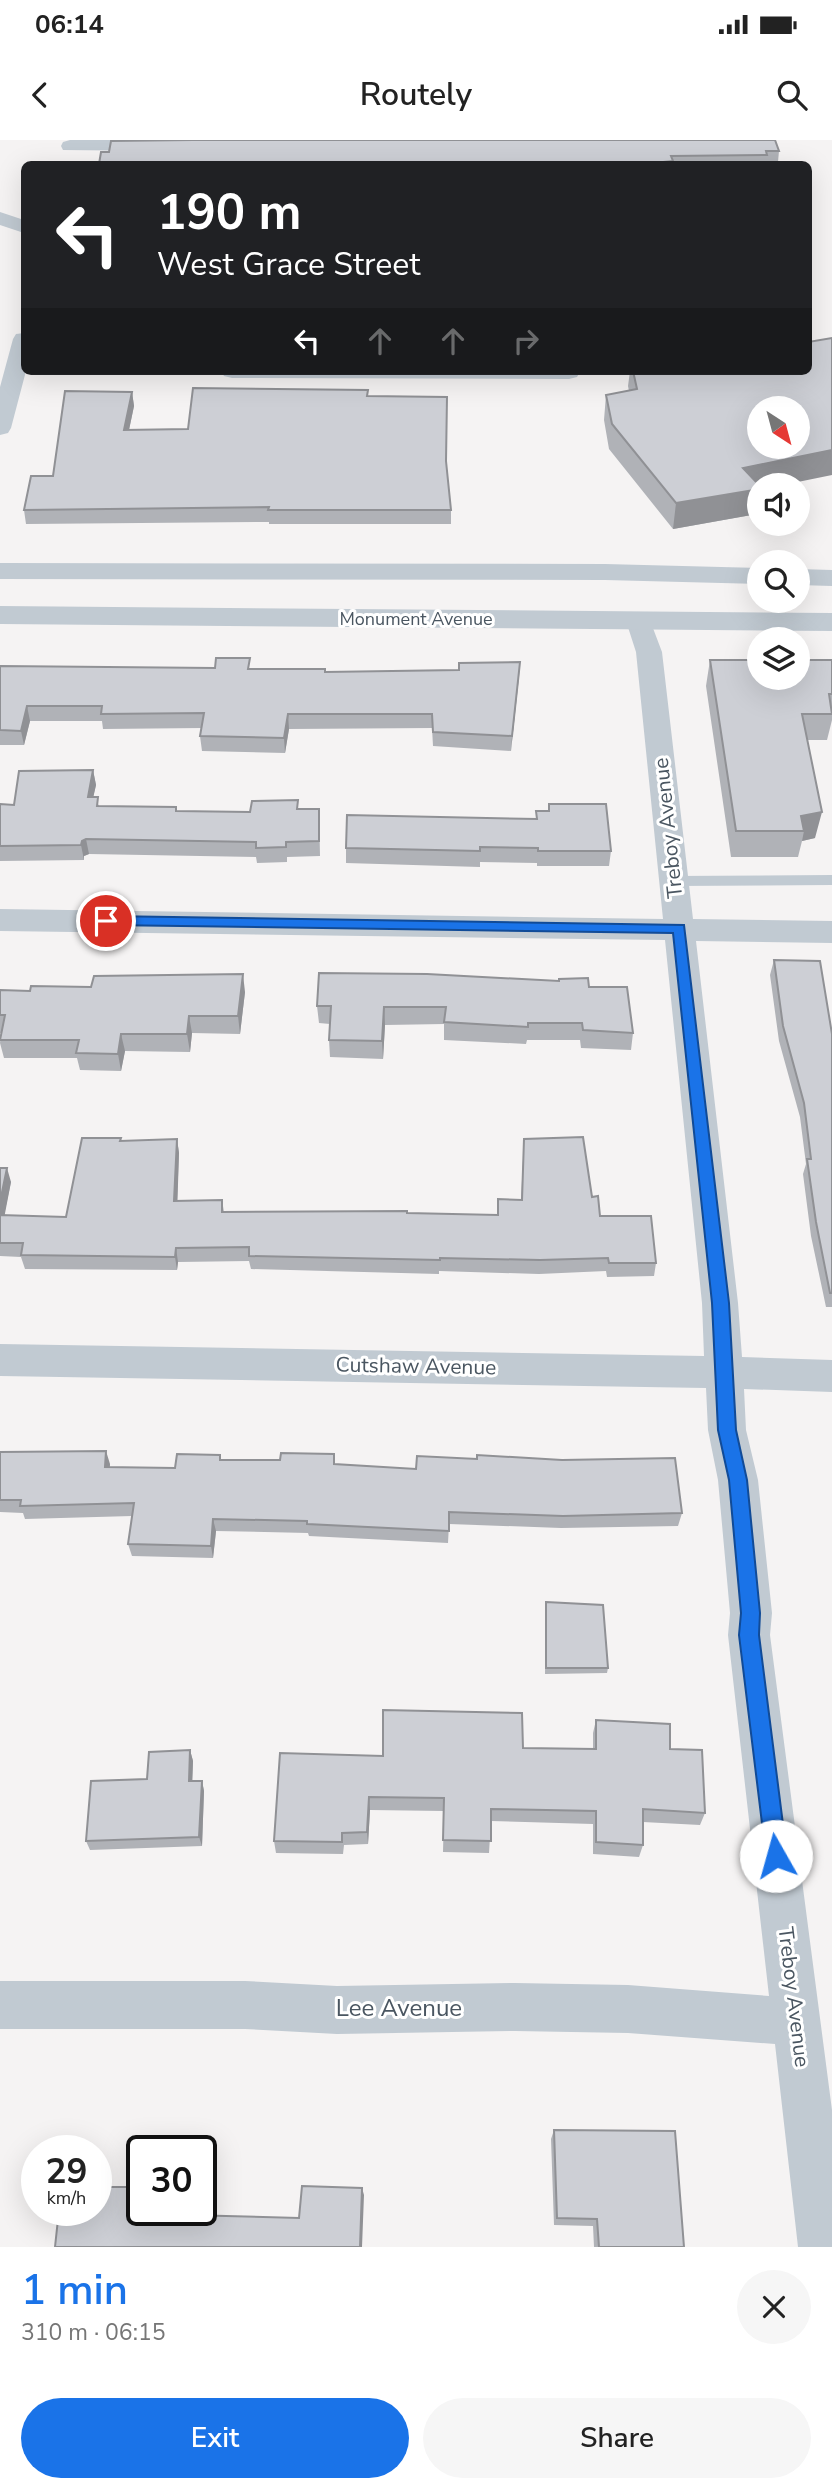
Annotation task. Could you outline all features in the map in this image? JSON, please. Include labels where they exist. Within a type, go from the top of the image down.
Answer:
[{"type":"street","points":[[70,150],[181,144]]},
{"type":"street","points":[[0,218],[21,226]]},
{"type":"street","points":[[0,428],[21,348]]},
{"type":"street","points":[[0,571],[605,572],[747,576]]},
{"type":"street","points":[[810,577],[832,578]]},
{"type":"street","name":"Monument Avenue","points":[[0,615],[832,622]]},
{"type":"street","name":"Treboy Avenue","points":[[639,621],[649,652],[720,1303],[727,1430],[738,1480],[751,1613],[749,1635],[824,2247]]},
{"type":"street","points":[[0,919],[832,932]]},
{"type":"street","name":"Cutshaw Avenue","points":[[0,1360],[617,1369],[832,1376]]},
{"type":"street","name":"Lee Avenue","points":[[0,2005],[246,2005],[337,2010],[615,2009],[797,2022]]},
{"type":"lane","points":[[673,881],[832,880]]},
{"type":"building","points":[[775,140],[779,151],[766,151],[767,155],[671,156],[673,161],[100,161],[101,152],[109,152],[111,141]]},
{"type":"building","points":[[832,338],[832,450],[810,454],[810,396],[747,396],[747,459],[788,459],[743,468],[748,473],[747,491],[676,503],[612,424],[606,395],[637,389],[634,375],[812,375],[812,341]]},
{"type":"building","points":[[193,388],[368,390],[367,396],[447,397],[446,461],[451,510],[268,510],[269,507],[24,510],[31,476],[53,476],[65,391],[132,392],[124,430],[188,429]]},
{"type":"building","points":[[216,658],[250,658],[248,669],[325,669],[325,672],[459,670],[459,663],[520,662],[512,736],[433,732],[432,714],[288,714],[284,738],[200,736],[204,713],[101,714],[102,706],[27,706],[21,731],[0,730],[0,666],[215,668]]},
{"type":"building","points":[[710,660],[747,660],[747,690],[810,690],[810,660],[832,660],[832,694],[829,694],[832,714],[802,714],[822,812],[801,816],[804,831],[736,831]]},
{"type":"building","points":[[93,770],[88,797],[98,797],[97,806],[250,812],[252,801],[298,800],[297,809],[319,809],[319,841],[286,842],[286,847],[256,848],[256,842],[86,839],[81,845],[0,846],[0,804],[14,805],[19,771]]},
{"type":"building","points":[[549,804],[606,804],[611,851],[538,851],[538,848],[480,847],[480,851],[346,848],[347,815],[537,819],[536,811],[549,811]]},
{"type":"building","points":[[774,960],[820,961],[832,1034],[832,1293],[816,1222],[807,1159],[811,1159],[804,1103],[783,1026]]},
{"type":"building","points":[[319,973],[427,974],[559,981],[588,978],[589,987],[627,987],[633,1033],[583,1030],[582,1023],[528,1023],[528,1027],[444,1022],[446,1007],[384,1007],[382,1041],[329,1040],[331,1006],[317,1006]]},
{"type":"building","points":[[243,974],[238,1016],[189,1016],[187,1034],[121,1034],[118,1054],[76,1053],[79,1040],[0,1040],[5,1015],[0,1015],[0,990],[30,991],[31,986],[91,987],[94,976]]},
{"type":"building","points":[[583,1137],[592,1197],[598,1196],[600,1216],[651,1216],[656,1263],[609,1263],[608,1258],[440,1260],[249,1256],[249,1247],[176,1248],[175,1257],[21,1255],[23,1243],[0,1243],[0,1215],[66,1217],[82,1138],[121,1138],[120,1141],[177,1139],[174,1201],[222,1200],[222,1212],[407,1211],[498,1215],[498,1199],[522,1200],[524,1139]]},
{"type":"building","points":[[0,1168],[7,1168],[0,1202]]},
{"type":"building","points":[[106,1451],[105,1467],[175,1468],[177,1454],[220,1455],[220,1460],[280,1460],[281,1453],[334,1454],[334,1464],[416,1469],[417,1456],[477,1459],[477,1455],[562,1460],[675,1458],[682,1513],[563,1516],[449,1512],[449,1531],[307,1524],[307,1521],[213,1519],[211,1546],[128,1544],[134,1503],[20,1506],[21,1500],[0,1500],[0,1452]]},
{"type":"building","points":[[546,1602],[603,1605],[608,1668],[546,1668]]},
{"type":"building","points":[[383,1710],[522,1713],[523,1748],[596,1749],[596,1720],[670,1724],[670,1749],[702,1750],[705,1813],[643,1809],[643,1845],[596,1842],[596,1811],[491,1809],[491,1841],[443,1840],[444,1798],[369,1797],[367,1832],[342,1833],[342,1842],[274,1841],[280,1753],[383,1756]]},
{"type":"building","points":[[190,1750],[189,1781],[202,1781],[199,1837],[86,1841],[91,1781],[147,1779],[149,1752]]},
{"type":"building","points":[[554,2130],[675,2131],[684,2247],[599,2247],[597,2219],[557,2218]]},
{"type":"building","points":[[302,2186],[362,2188],[360,2247],[55,2247],[57,2226],[112,2226],[112,2187],[126,2187],[126,2226],[217,2226],[217,2216],[299,2218]]},
{"type":"route","points":[[106,921],[679,929],[720,1303],[727,1430],[738,1480],[751,1613],[749,1635],[776,1856]]}]
